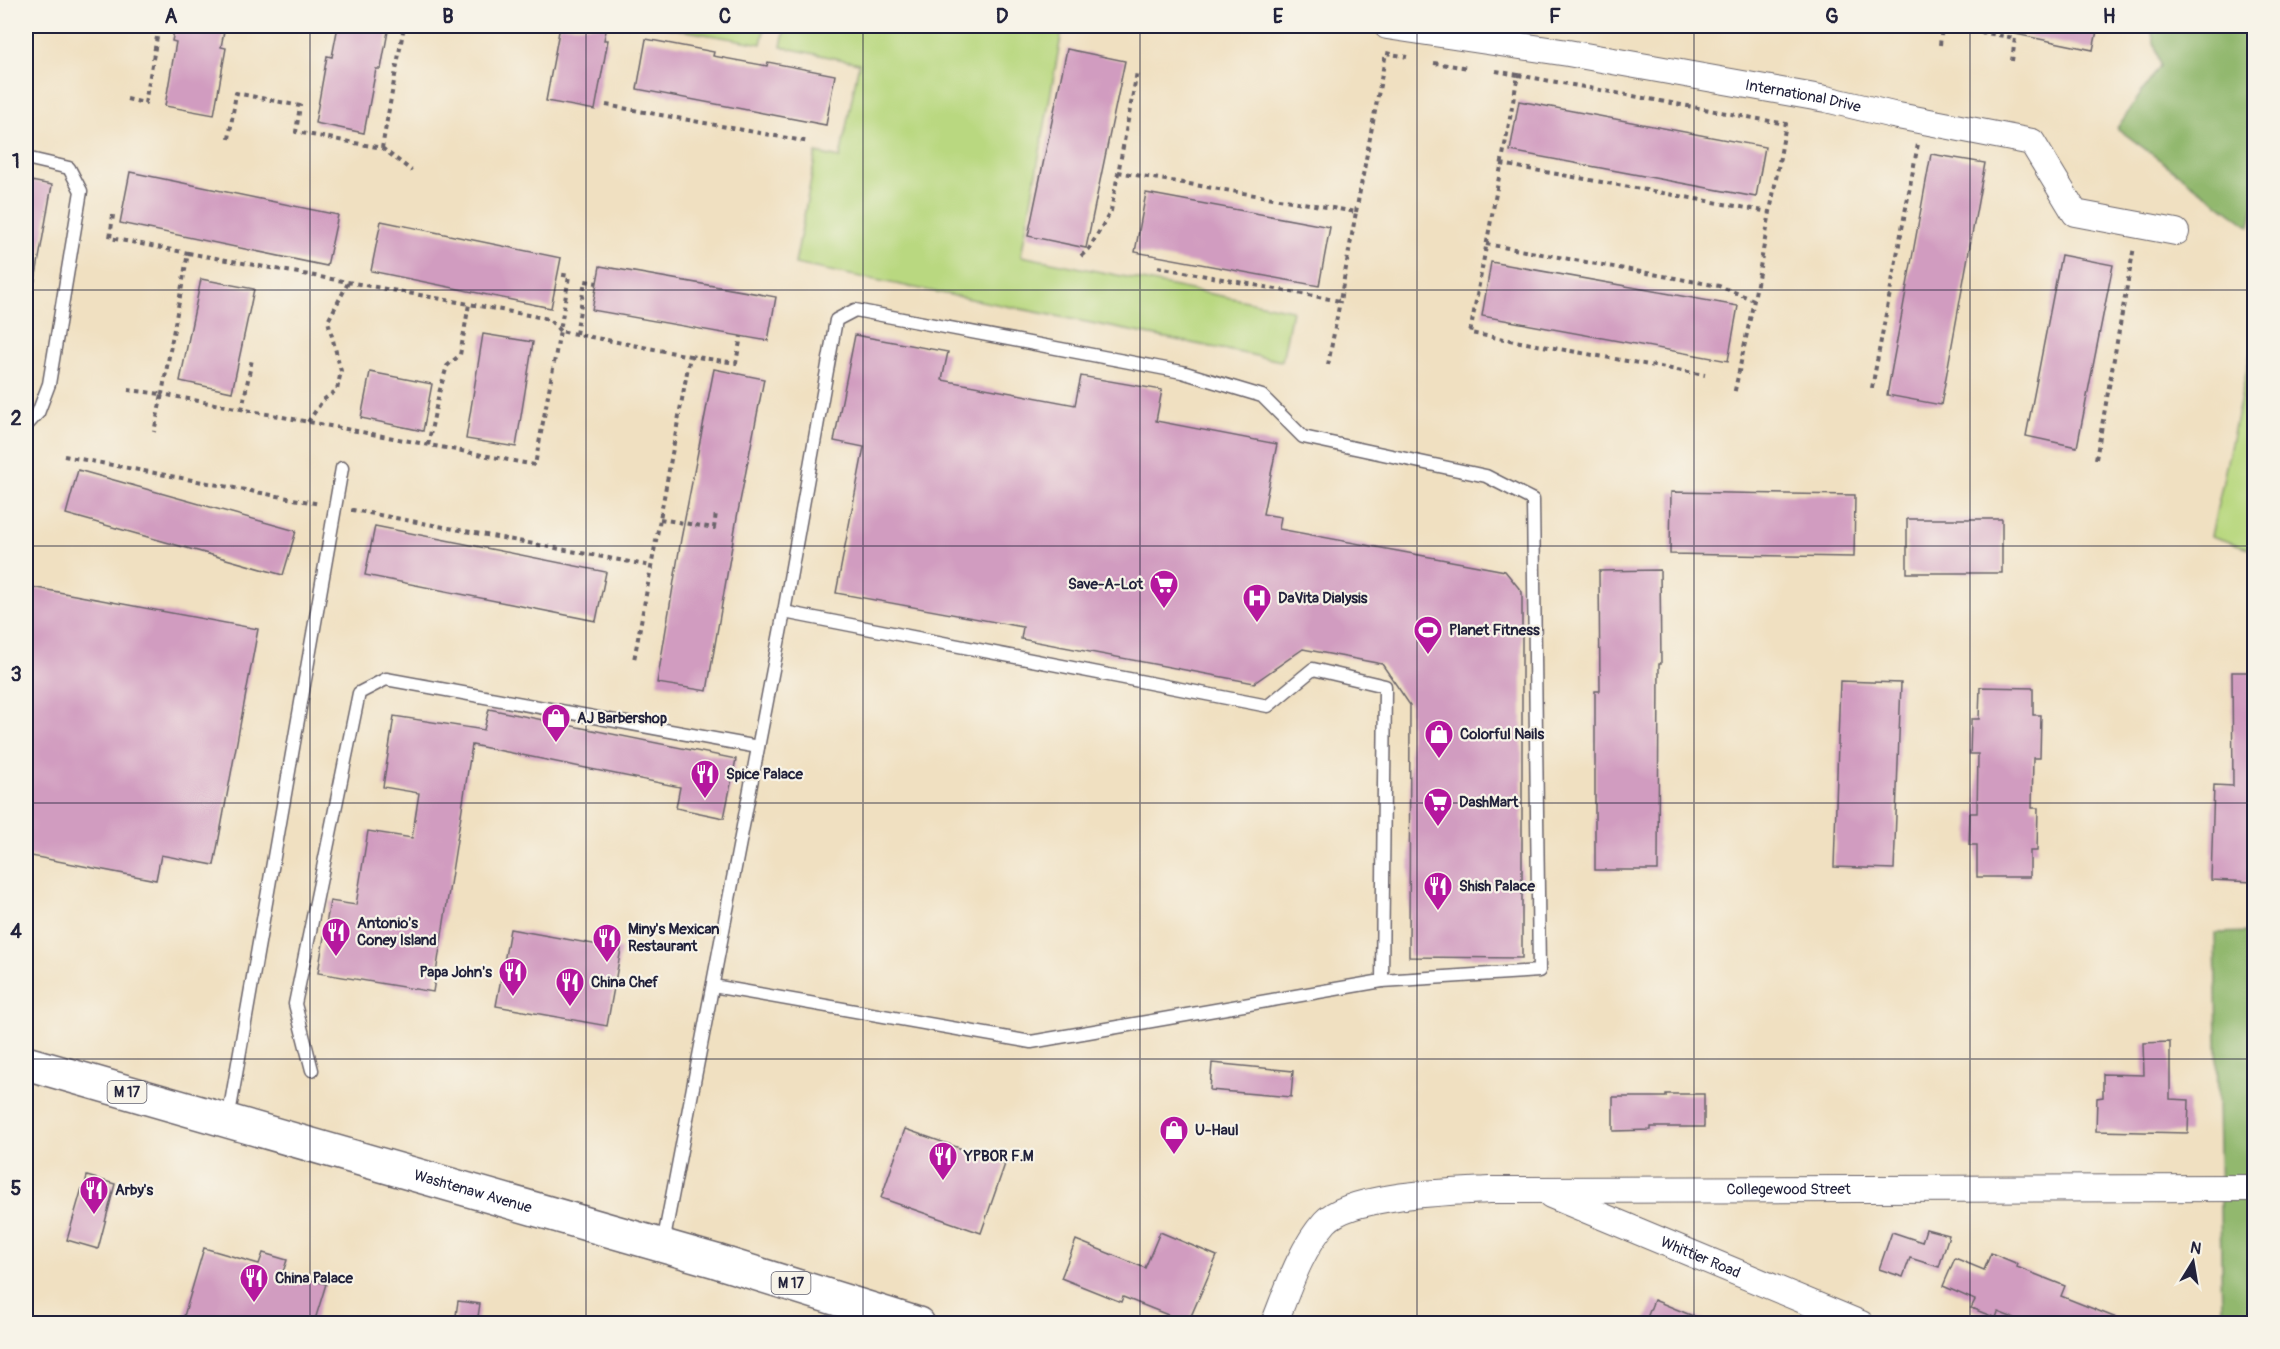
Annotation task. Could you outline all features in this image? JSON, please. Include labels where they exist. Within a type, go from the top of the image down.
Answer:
[{"type":"main road","name":"Washtenaw Avenue","points":[[26,1064],[663,1245],[918,1323]]},
{"type":"street","name":"International Drive","points":[[1387,26],[1568,53],[1826,99],[1893,115],[2032,142],[2074,213],[2176,232]]},
{"type":"street","name":"Collegewood Street","points":[[1274,1323],[1307,1245],[1327,1219],[1360,1203],[1403,1196],[1490,1190],[2254,1188]]},
{"type":"street","name":"Whittier Road","points":[[1541,1190],[1861,1323]]},
{"type":"lane","points":[[26,158],[69,168],[81,191],[49,384],[38,413],[26,426]]},
{"type":"lane","points":[[663,1245],[784,612],[836,320],[855,310],[1182,372],[1262,396],[1304,437],[1486,476],[1533,500],[1539,971],[1382,981],[1031,1042],[713,986]]},
{"type":"lane","points":[[228,1121],[342,468]]},
{"type":"lane","points":[[784,612],[1268,706],[1313,669],[1385,686],[1382,981]]},
{"type":"lane","points":[[312,1070],[295,1004],[359,693],[386,679],[758,747]]},
{"type":"path","points":[[127,99],[145,103],[159,26]]},
{"type":"path","points":[[382,148],[404,26]]},
{"type":"path","points":[[1940,45],[1944,26],[2015,38],[2012,61]]},
{"type":"path","points":[[1328,365],[1386,53],[1407,57]]},
{"type":"path","points":[[1434,63],[1469,68]]},
{"type":"path","points":[[1496,71],[1786,124]]},
{"type":"path","points":[[1081,256],[1089,249],[1111,211],[1137,72]]},
{"type":"path","points":[[1518,75],[1470,333],[1705,375]]},
{"type":"path","points":[[229,139],[236,93],[300,106],[296,132],[382,148],[412,171]]},
{"type":"path","points":[[606,105],[809,142]]},
{"type":"path","points":[[1734,395],[1787,118]]},
{"type":"path","points":[[1872,388],[1920,134]]},
{"type":"path","points":[[1501,164],[1769,212]]},
{"type":"path","points":[[1118,172],[1356,212]]},
{"type":"path","points":[[113,215],[110,238],[549,319],[560,331],[736,363],[741,336]]},
{"type":"path","points":[[2096,459],[2136,237]]},
{"type":"path","points":[[1486,244],[1719,286],[1754,300]]},
{"type":"path","points":[[154,432],[188,253]]},
{"type":"path","points":[[1158,267],[1340,301]]},
{"type":"path","points":[[129,390],[162,394],[535,465],[569,276],[558,274]]},
{"type":"path","points":[[576,334],[585,281],[597,283]]},
{"type":"path","points":[[308,422],[323,400],[337,390],[341,370],[328,321],[348,283]]},
{"type":"path","points":[[428,445],[447,366],[460,355],[469,304]]},
{"type":"path","points":[[634,660],[690,356]]},
{"type":"path","points":[[242,410],[252,359]]},
{"type":"path","points":[[64,456],[317,503]]},
{"type":"path","points":[[351,521],[353,510],[651,566]]},
{"type":"path","points":[[660,519],[714,528],[716,513]]},
{"type":"green space","points":[[659,26],[765,26],[761,44]]},
{"type":"green space","points":[[785,26],[1063,26],[1021,256],[1292,310],[1282,361],[795,264],[816,153],[840,158],[859,63],[781,47]]},
{"type":"green space","points":[[2150,26],[2254,26],[2254,205],[2250,227],[2117,128],[2160,66]]},
{"type":"green space","points":[[2254,337],[2254,550],[2211,536]]},
{"type":"green space","points":[[2254,932],[2254,1323],[2242,1323],[2222,1316],[2215,933]]},
{"type":"building","points":[[175,26],[225,26],[221,47],[226,48],[214,115],[165,106],[176,42],[172,41]]},
{"type":"building","points":[[338,26],[389,26],[381,69],[376,69],[364,133],[315,123],[327,56],[332,57]]},
{"type":"building","points":[[560,26],[607,26],[604,40],[608,40],[595,110],[546,101]]},
{"type":"building","points":[[2016,26],[2098,26],[2093,50],[2015,34]]},
{"type":"building","points":[[646,39],[714,52],[713,56],[767,66],[768,62],[835,75],[826,125],[637,89]]},
{"type":"building","points":[[1067,49],[1125,61],[1086,248],[1028,236]]},
{"type":"building","points":[[1519,101],[1765,147],[1756,197],[1510,151]]},
{"type":"building","points":[[1931,154],[1985,163],[1941,405],[1887,395]]},
{"type":"building","points":[[130,172],[338,215],[327,266],[120,223]]},
{"type":"building","points":[[26,180],[52,185],[35,281],[26,280]]},
{"type":"building","points":[[1146,193],[1330,227],[1319,286],[1135,252]]},
{"type":"building","points":[[381,221],[561,258],[551,308],[371,271]]},
{"type":"building","points":[[2061,255],[2113,265],[2077,447],[2026,436]]},
{"type":"building","points":[[1491,262],[1738,306],[1728,361],[1482,316]]},
{"type":"building","points":[[600,266],[776,297],[768,341],[592,310]]},
{"type":"building","points":[[201,279],[254,289],[232,392],[180,381]]},
{"type":"building","points":[[483,334],[533,342],[516,447],[466,439]]},
{"type":"building","points":[[855,335],[948,352],[942,380],[1075,405],[1081,376],[1162,390],[1156,421],[1277,444],[1263,514],[1281,517],[1279,529],[1505,571],[1522,592],[1522,958],[1409,957],[1410,705],[1382,664],[1303,649],[1254,683],[1021,639],[1023,627],[836,593],[864,447],[834,441]]},
{"type":"building","points":[[714,369],[764,379],[707,691],[657,683],[681,539]]},
{"type":"building","points":[[370,372],[432,384],[423,431],[361,418]]},
{"type":"building","points":[[78,470],[296,531],[283,575],[66,514]]},
{"type":"building","points":[[1671,492],[1855,495],[1854,557],[1670,554]]},
{"type":"building","points":[[1907,519],[2002,519],[2002,573],[1907,573]]},
{"type":"building","points":[[375,526],[606,572],[596,621],[365,575]]},
{"type":"building","points":[[1660,570],[1658,870],[1595,870],[1595,691],[1600,691],[1599,571]]},
{"type":"building","points":[[26,586],[258,629],[214,865],[161,855],[156,880],[26,855]]},
{"type":"building","points":[[2232,672],[2254,672],[2254,882],[2211,880],[2214,785],[2233,786]]},
{"type":"building","points":[[1840,681],[1901,683],[1894,869],[1834,867]]},
{"type":"building","points":[[1980,687],[2033,688],[2033,715],[2041,715],[2040,758],[2033,758],[2032,808],[2038,808],[2037,851],[2030,851],[2030,877],[1977,877],[1977,845],[1969,845],[1970,813],[1977,813],[1978,754],[1970,754],[1971,719],[1979,719]]},
{"type":"building","points":[[489,709],[736,759],[724,818],[676,808],[680,787],[472,745],[433,992],[318,973],[330,901],[356,905],[368,831],[412,838],[419,793],[383,787],[394,716],[484,730]]},
{"type":"building","points":[[510,929],[621,949],[607,1026],[496,1006]]},
{"type":"building","points":[[2170,1042],[2170,1099],[2189,1100],[2188,1133],[2096,1131],[2097,1098],[2103,1097],[2103,1074],[2144,1075],[2143,1043]]},
{"type":"building","points":[[1212,1063],[1293,1071],[1291,1097],[1210,1090]]},
{"type":"building","points":[[1666,1094],[1704,1094],[1704,1127],[1651,1127],[1651,1130],[1613,1131],[1613,1097],[1666,1097]]},
{"type":"building","name":"YPBOR F.M","points":[[905,1129],[1005,1164],[981,1233],[881,1198]]},
{"type":"building","name":"Arby's","points":[[87,1176],[115,1184],[98,1249],[67,1240]]},
{"type":"building","points":[[1926,1229],[1949,1235],[1939,1267],[1910,1258],[1903,1277],[1879,1269],[1892,1232],[1922,1242]]},
{"type":"building","points":[[1160,1232],[1217,1256],[1188,1323],[1123,1297],[1121,1302],[1061,1278],[1076,1240],[1145,1268]]},
{"type":"building","name":"China Palace","points":[[204,1248],[259,1264],[263,1253],[287,1260],[283,1272],[326,1284],[314,1323],[182,1323]]},
{"type":"building","points":[[1991,1253],[2018,1264],[2017,1267],[2065,1286],[2061,1296],[2129,1323],[2026,1323],[1998,1312],[1996,1318],[1971,1308],[1975,1300],[1943,1286],[1955,1258],[1984,1270]]},
{"type":"building","points":[[1654,1300],[1710,1323],[1645,1323]]},
{"type":"building","points":[[458,1301],[480,1304],[477,1323],[455,1323]]},
{"type":"place","name":"Save-A-Lot","points":[[1164,610]]},
{"type":"place","name":"DaVita Dialysis","points":[[1257,624]]},
{"type":"place","name":"Planet Fitness","points":[[1428,656]]},
{"type":"place","name":"AJ Barbershop","points":[[556,744]]},
{"type":"place","name":"Colorful Nails","points":[[1439,760]]},
{"type":"place","name":"Spice Palace","points":[[705,800]]},
{"type":"place","name":"DashMart","points":[[1438,828]]},
{"type":"place","name":"Shish Palace","points":[[1438,912]]},
{"type":"place","name":"Antonio's Coney Island","points":[[336,958]]},
{"type":"place","name":"Miny's Mexican Restaurant","points":[[607,964]]},
{"type":"place","name":"Papa John's","points":[[513,998]]},
{"type":"place","name":"China Chef","points":[[570,1008]]},
{"type":"place","name":"U-Haul","points":[[1174,1156]]},
{"type":"place","name":"YPBOR F.M","points":[[943,1182]]},
{"type":"place","name":"Arby's","points":[[94,1216]]},
{"type":"place","name":"China Palace","points":[[254,1304]]}]
